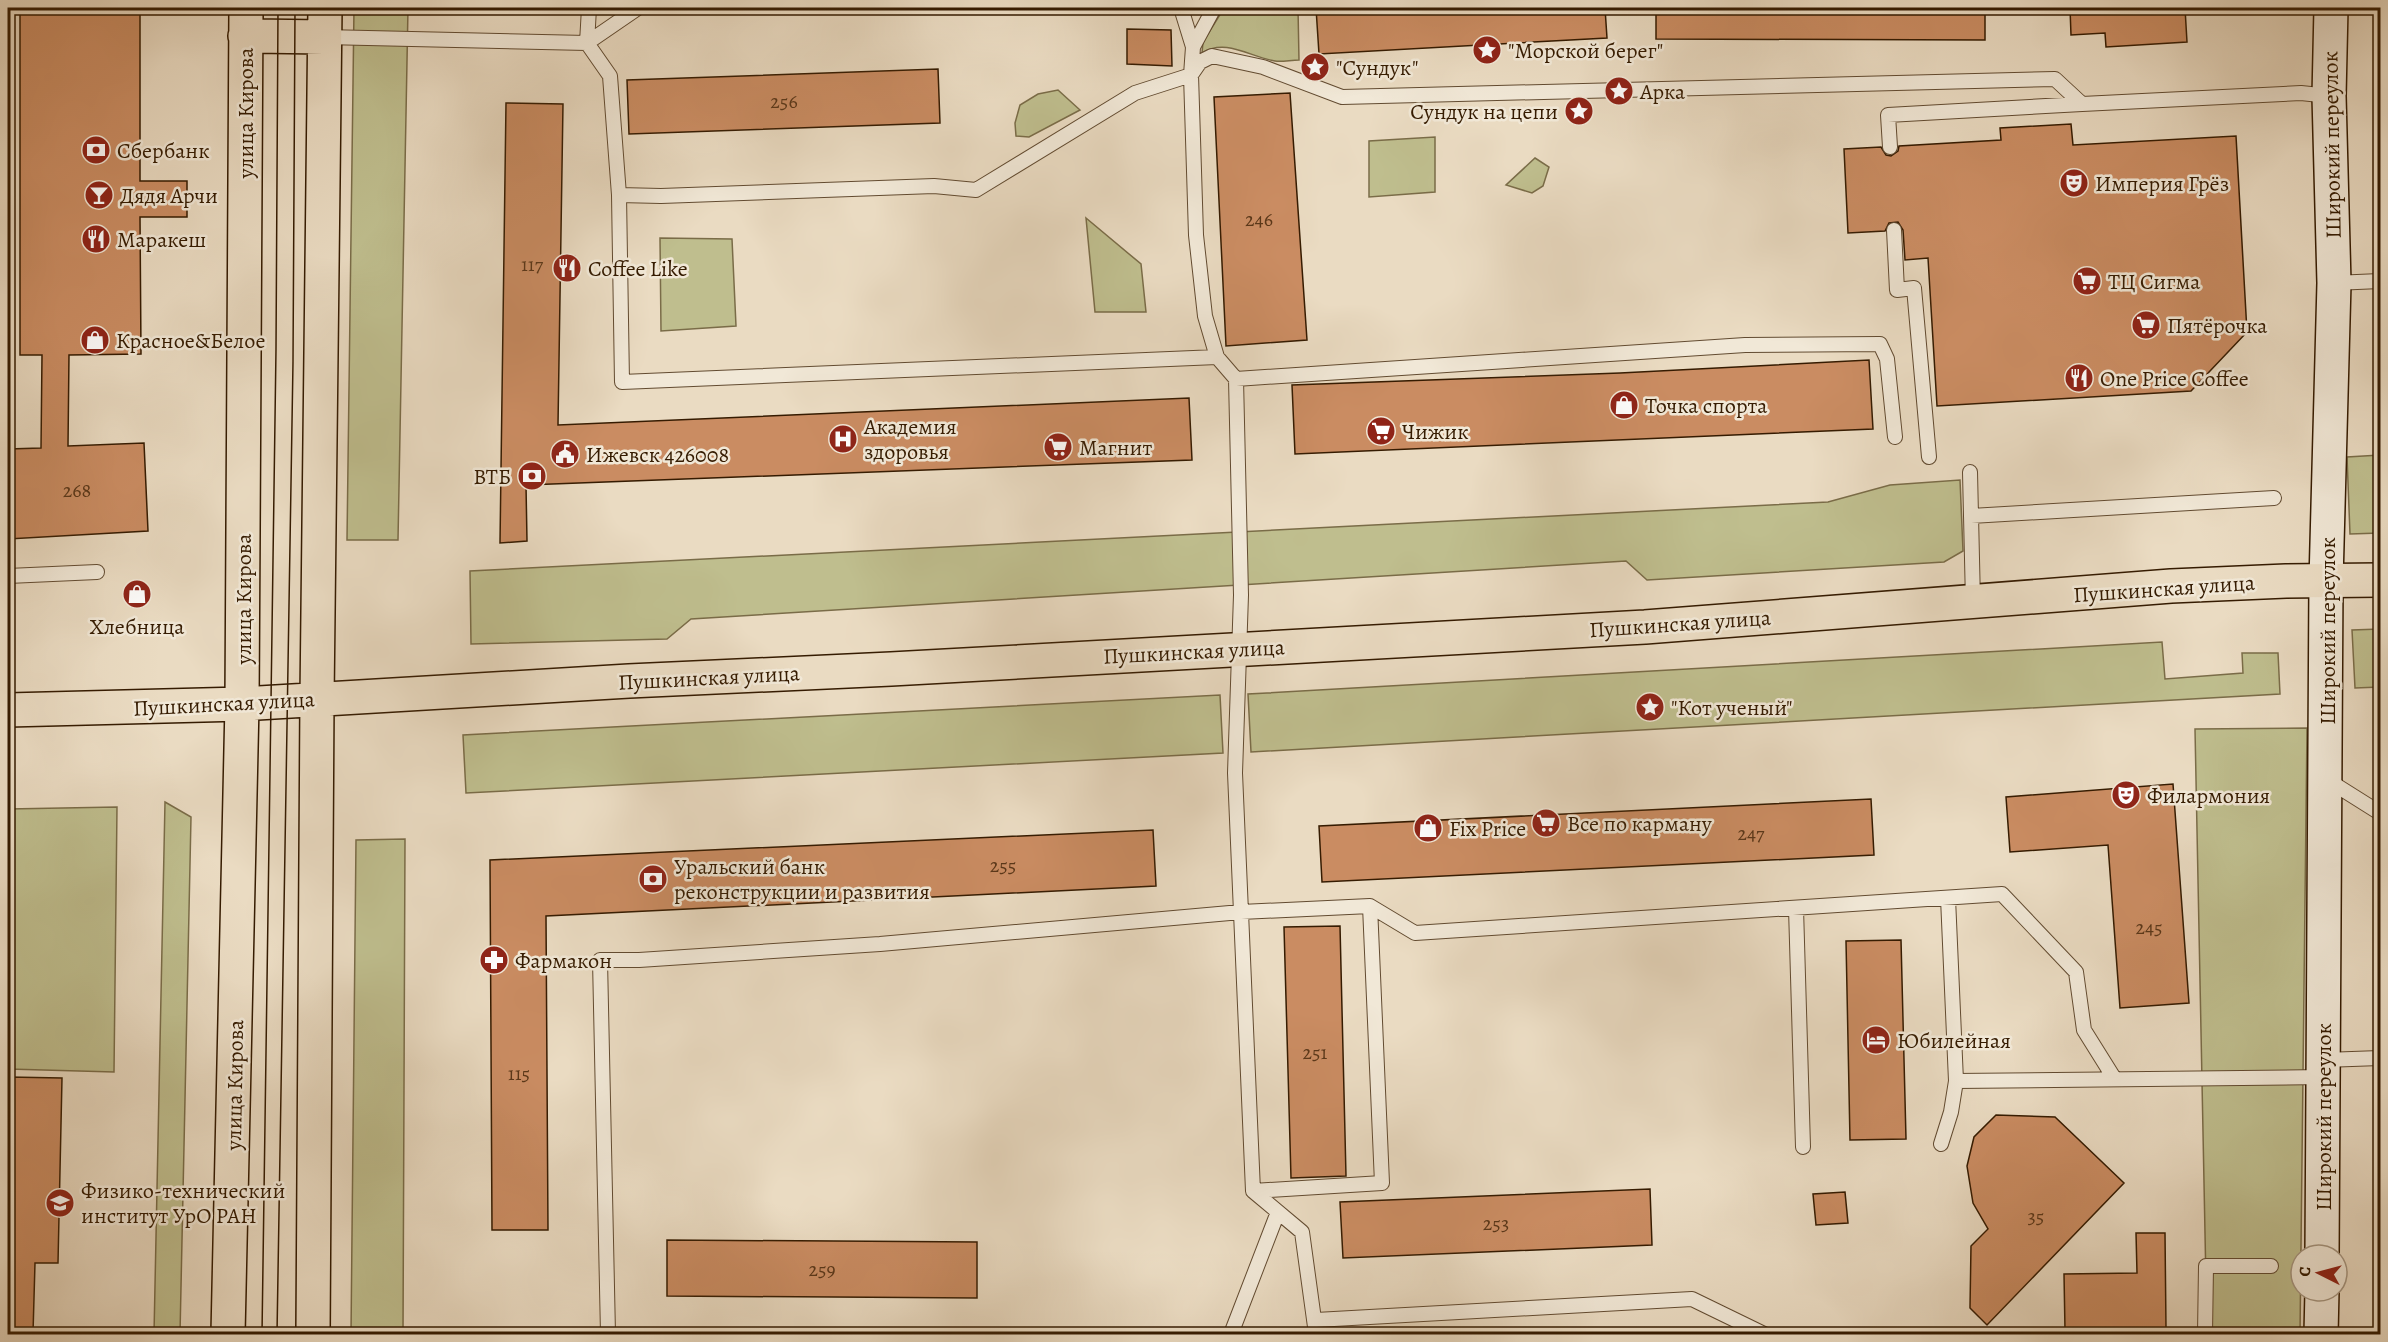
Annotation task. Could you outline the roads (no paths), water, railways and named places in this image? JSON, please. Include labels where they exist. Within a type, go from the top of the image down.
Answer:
[{"type":"main road","points":[[245,22],[324,22],[316,699],[313,1335]]},
{"type":"main road","name":"улица Кирова","points":[[228,1335],[242,704],[245,22]]},
{"type":"main road","name":"Пушкинская улица","points":[[8,710],[242,704],[1645,627],[2171,586],[2380,580]]},
{"type":"street","name":"Широкий переулок","points":[[2322,1243],[2326,581],[2334,283],[2329,96],[2331,8]]},
{"type":"street","points":[[2321,1335],[2322,1303]]},
{"type":"lane","points":[[589,8],[587,43],[610,76],[619,195],[622,382],[1216,357]]},
{"type":"lane","points":[[324,22],[587,43],[638,8]]},
{"type":"lane","points":[[1181,8],[1192,46],[1196,235],[1205,316],[1216,357],[1236,379],[1241,519],[1234,774],[1254,1191],[1302,1232],[1316,1320],[1316,1335]]},
{"type":"lane","points":[[1192,46],[1214,8]]},
{"type":"lane","points":[[619,195],[661,196],[934,186],[976,190],[1135,93],[1191,75],[1200,62],[1212,56],[1224,56],[1263,67],[1342,97],[2055,80],[2082,104]]},
{"type":"lane","points":[[1890,147],[1888,115],[2301,93],[2329,96]]},
{"type":"lane","points":[[1894,230],[1897,290],[1914,288],[1929,457]]},
{"type":"lane","points":[[2334,283],[2380,281]]},
{"type":"lane","points":[[1236,379],[1745,345],[1880,344],[1887,359],[1894,437]]},
{"type":"lane","points":[[1970,472],[1973,602]]},
{"type":"lane","points":[[1971,516],[2274,498]]},
{"type":"lane","points":[[8,576],[97,572]]},
{"type":"lane","points":[[2325,779],[2380,813]]},
{"type":"lane","points":[[608,1335],[600,960],[639,960],[880,944],[1241,912],[1370,906],[1415,933],[2002,894],[2076,972],[2084,1030],[2114,1078]]},
{"type":"lane","points":[[1941,1144],[1951,1112],[1956,1081],[1948,898]]},
{"type":"lane","points":[[1254,1191],[1382,1184],[1370,906]]},
{"type":"lane","points":[[1796,908],[1803,1147]]},
{"type":"lane","points":[[1956,1081],[2114,1078],[2324,1068],[2380,1058]]},
{"type":"lane","points":[[1231,1335],[1278,1212]]},
{"type":"lane","points":[[2205,1335],[2206,1266],[2271,1266]]},
{"type":"lane","points":[[1316,1320],[1692,1299],[1764,1335]]},
{"type":"tram line","points":[[262,1334],[276,349],[278,8]]},
{"type":"tram line","points":[[277,1334],[293,362],[295,8]]},
{"type":"place","name":"\"Морской берег\"","points":[[1487,50]]},
{"type":"place","name":"\"Сундук\"","points":[[1315,67]]},
{"type":"place","name":"Арка","points":[[1619,91]]},
{"type":"place","name":"Сундук на цепи","points":[[1579,111]]},
{"type":"place","name":"Сбербанк","points":[[96,150]]},
{"type":"place","name":"Империя Грёз","points":[[2074,183]]},
{"type":"place","name":"Дядя Арчи","points":[[99,195]]},
{"type":"place","name":"Маракеш","points":[[96,239]]},
{"type":"place","name":"Coffee Like","points":[[567,268]]},
{"type":"place","name":"ТЦ Сигма","points":[[2087,281]]},
{"type":"place","name":"Пятёрочка","points":[[2146,325]]},
{"type":"place","name":"Красное&Белое","points":[[95,340]]},
{"type":"place","name":"One Price Coffee","points":[[2079,378]]},
{"type":"place","name":"Точка спорта","points":[[1624,405]]},
{"type":"place","name":"Чижик","points":[[1381,431]]},
{"type":"place","name":"Академия здоровья","points":[[843,439]]},
{"type":"place","name":"Магнит","points":[[1058,447]]},
{"type":"place","name":"Ижевск 426008","points":[[565,454]]},
{"type":"place","name":"ВТБ","points":[[532,476]]},
{"type":"place","name":"Хлебница","points":[[137,594]]},
{"type":"place","name":"\"Кот ученый\"","points":[[1650,707]]},
{"type":"place","name":"Филармония","points":[[2126,795]]},
{"type":"place","name":"Все по карману","points":[[1546,823]]},
{"type":"place","name":"Fix Price","points":[[1428,828]]},
{"type":"place","name":"Уральский банк реконструкции и развития","points":[[653,879]]},
{"type":"place","name":"Фармакон","points":[[494,960]]},
{"type":"place","name":"Юбилейная","points":[[1876,1040]]},
{"type":"place","name":"Физико-технический институт УрО РАН","points":[[60,1203]]}]
